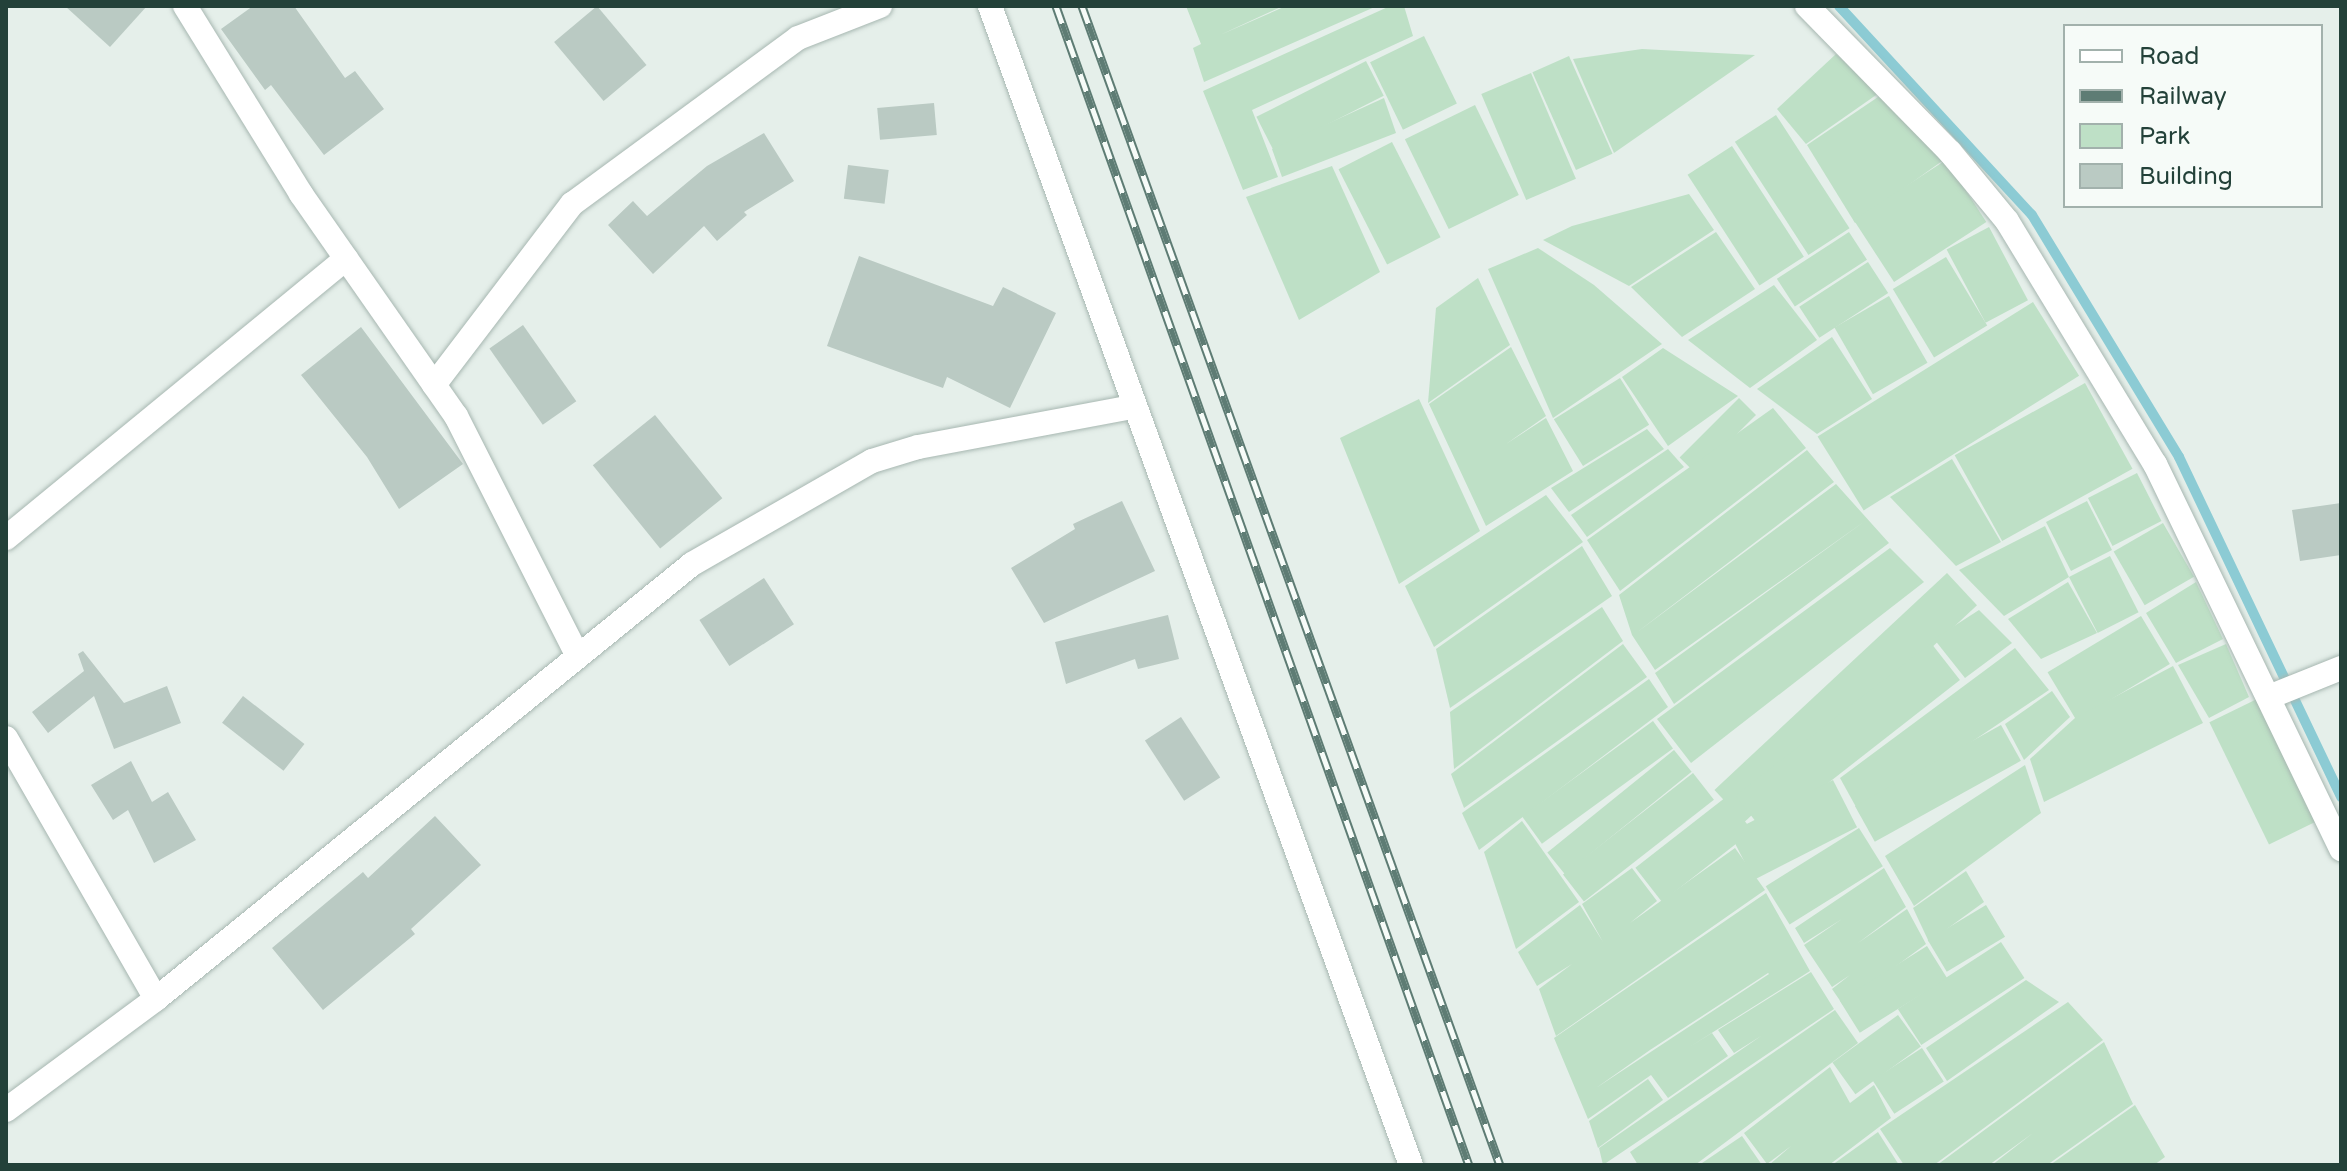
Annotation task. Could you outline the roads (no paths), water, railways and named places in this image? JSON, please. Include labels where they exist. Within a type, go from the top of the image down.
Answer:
[{"type":"street","points":[[185,6],[346,259],[456,416],[577,654]]},
{"type":"street","points":[[434,385],[572,204],[798,38],[880,6]]},
{"type":"street","points":[[990,6],[1132,407],[1411,1165]]},
{"type":"street","points":[[1807,6],[1950,152],[2007,221],[2155,464],[2271,696],[2341,849]]},
{"type":"street","points":[[6,538],[346,259]]},
{"type":"street","points":[[6,1110],[156,999],[577,654],[692,564],[872,461],[918,447],[1132,407]]},
{"type":"street","points":[[2271,696],[2341,668]]},
{"type":"street","points":[[6,738],[156,999]]},
{"type":"waterway","points":[[1839,6],[2032,215],[2179,457],[2341,797]]},
{"type":"railway","points":[[1056,6],[1469,1165]]},
{"type":"railway","points":[[1082,6],[1500,1165]]}]
